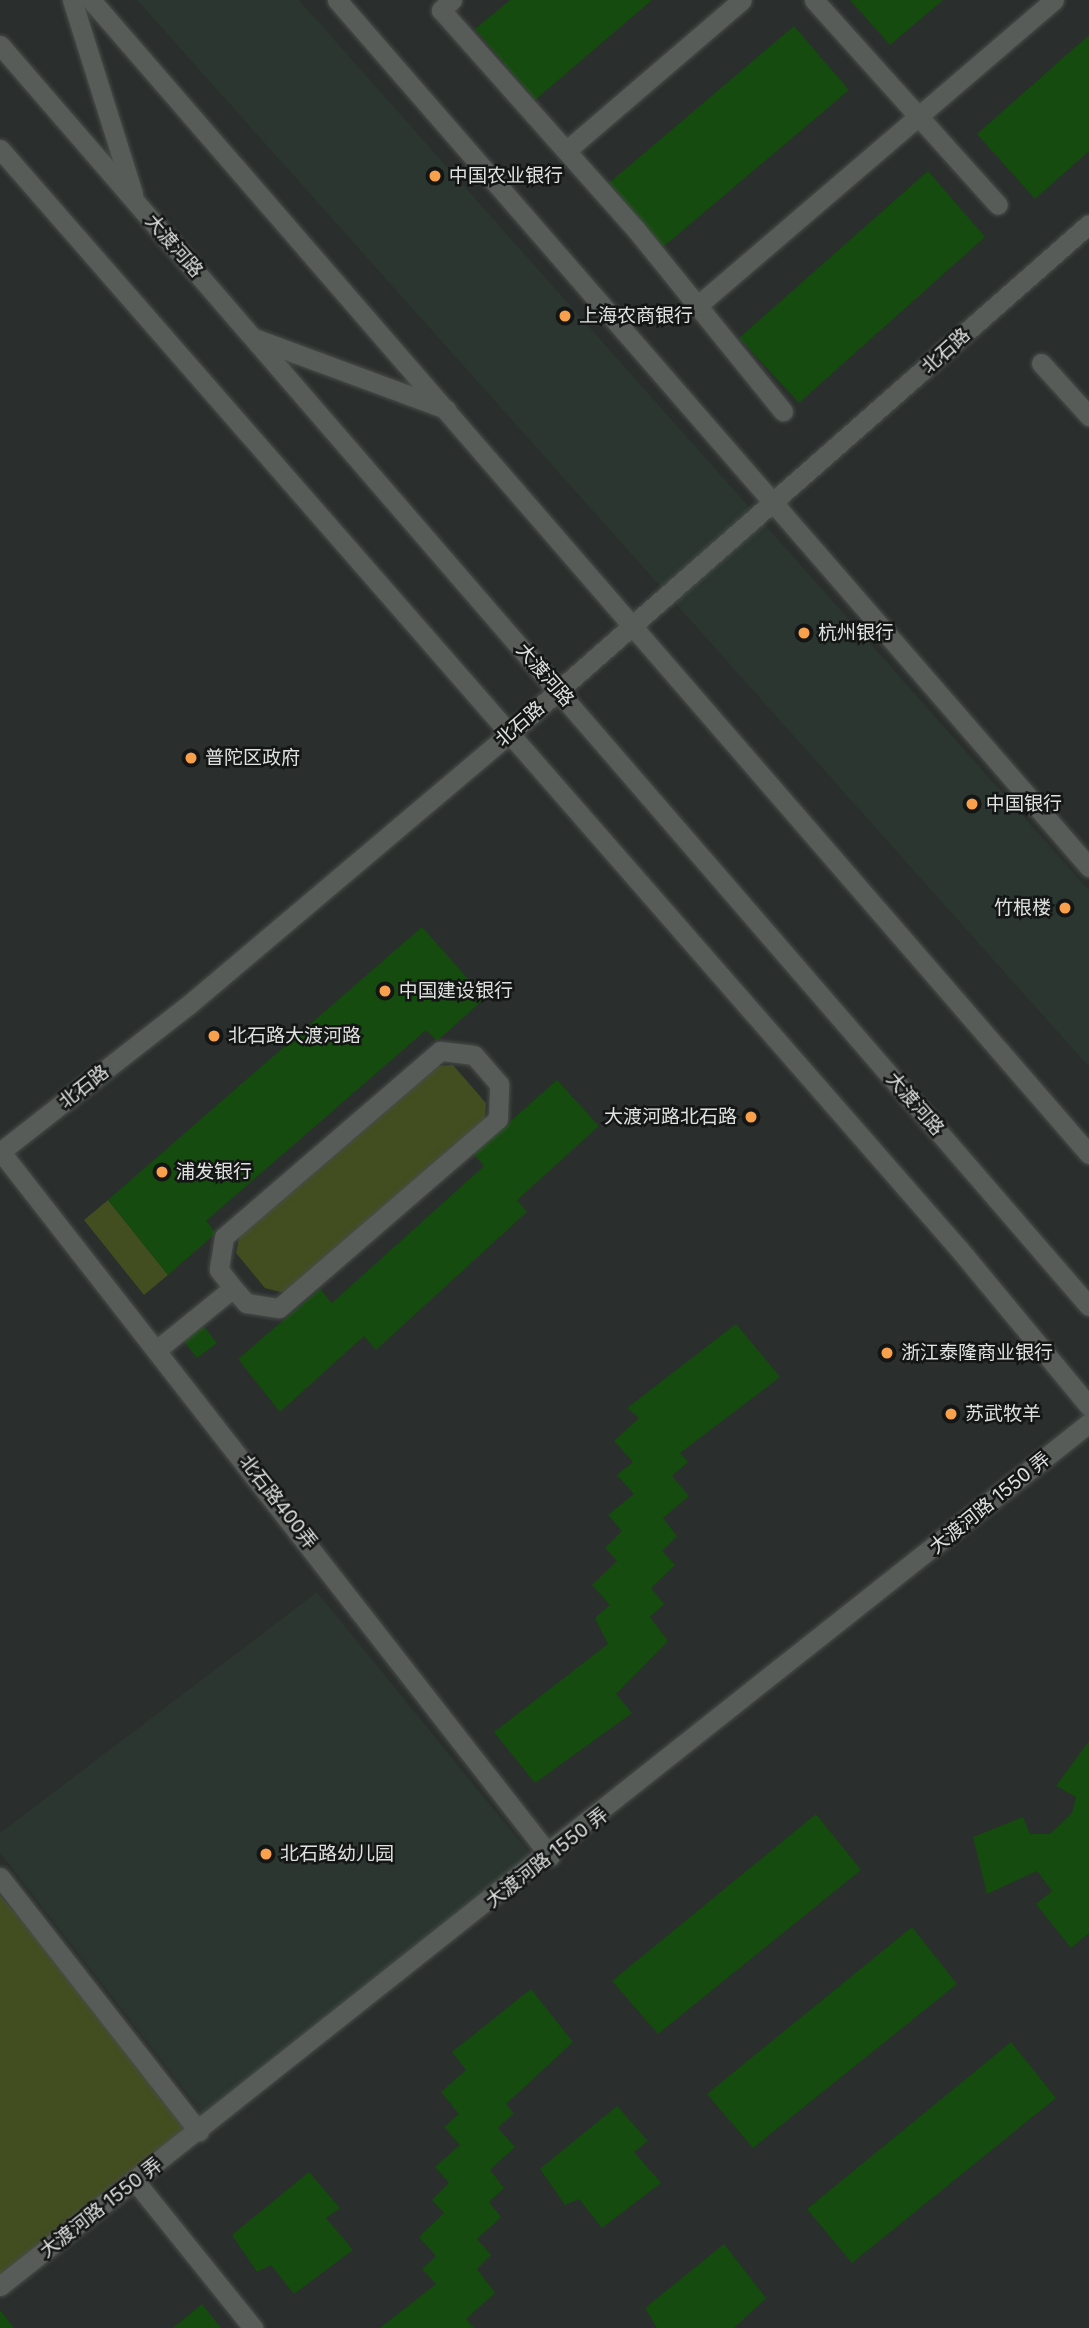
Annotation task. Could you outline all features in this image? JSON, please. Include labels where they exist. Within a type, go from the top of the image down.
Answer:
[{"type":"main road","points":[[72,0],[135,201]]},
{"type":"main road","points":[[90,0],[635,624],[1087,1156]]},
{"type":"main road","points":[[337,0],[1089,867]]},
{"type":"main road","points":[[452,0],[441,10],[567,149],[783,411]]},
{"type":"main road","points":[[567,149],[742,0]]},
{"type":"main road","points":[[814,0],[998,205]]},
{"type":"main road","points":[[697,306],[1054,0]]},
{"type":"main road","name":"大渡河路","points":[[0,45],[1089,1306]]},
{"type":"main road","points":[[0,149],[1089,1406]]},
{"type":"main road","name":"北石路","points":[[0,1152],[187,1006],[509,734],[1089,224]]},
{"type":"main road","points":[[254,338],[448,410]]},
{"type":"main road","points":[[1041,363],[1089,416]]},
{"type":"main road","points":[[440,1051],[474,1055],[499,1084],[498,1119],[279,1308],[246,1303],[233,1287],[219,1270],[224,1237],[440,1051]]},
{"type":"main road","name":"北石路400弄","points":[[0,1152],[159,1348],[550,1856]]},
{"type":"main road","points":[[159,1348],[233,1287]]},
{"type":"main road","name":"大渡河路 1550 弄","points":[[0,2286],[550,1856],[1089,1423]]},
{"type":"main road","points":[[0,1877],[199,2132]]},
{"type":"main road","points":[[135,2181],[253,2328]]},
{"type":"shaded area","points":[[137,0],[299,0],[1089,890],[1089,1067]]},
{"type":"shaded area","name":"北石路幼儿园","points":[[317,1592],[532,1856],[204,2115],[0,1853],[0,1833]]},
{"type":"green space","points":[[453,1065],[486,1103],[485,1119],[284,1293],[265,1288],[236,1253],[240,1233],[436,1066]]},
{"type":"green space","points":[[108,1200],[168,1275],[144,1295],[84,1220]]},
{"type":"green space","points":[[0,1895],[199,2132],[0,2286]]},
{"type":"building","points":[[510,0],[652,0],[535,100],[475,29]]},
{"type":"building","points":[[850,0],[943,0],[890,45]]},
{"type":"building","points":[[794,26],[849,90],[663,247],[609,183]]},
{"type":"building","points":[[1089,35],[1089,151],[1035,199],[977,134]]},
{"type":"building","points":[[928,171],[985,237],[799,403],[739,338]]},
{"type":"building","points":[[422,927],[485,998],[437,1041],[426,1030],[206,1221],[216,1233],[168,1275],[108,1200]]},
{"type":"building","points":[[557,1080],[599,1126],[517,1200],[527,1212],[376,1350],[364,1336],[280,1412],[238,1359],[320,1289],[332,1303],[484,1166],[473,1154]]},
{"type":"building","points":[[201,1323],[217,1343],[197,1358],[181,1338]]},
{"type":"building","points":[[736,1324],[780,1377],[680,1453],[688,1462],[672,1476],[689,1496],[663,1518],[677,1536],[662,1551],[675,1565],[651,1588],[664,1604],[650,1617],[668,1641],[616,1694],[632,1713],[535,1783],[494,1732],[608,1644],[595,1618],[610,1605],[592,1585],[617,1561],[605,1548],[622,1531],[608,1515],[634,1494],[617,1475],[633,1462],[614,1441],[639,1418],[627,1408]]},
{"type":"building","points":[[1089,1741],[1089,1933],[1071,1948],[1036,1904],[1052,1891],[1037,1871],[987,1894],[973,1837],[1023,1817],[1030,1834],[1050,1834],[1072,1813],[1076,1797],[1056,1786]]},
{"type":"building","points":[[816,1814],[861,1870],[658,2034],[612,1981]]},
{"type":"building","points":[[912,1927],[957,1984],[753,2148],[707,2094]]},
{"type":"building","points":[[531,1989],[573,2042],[506,2104],[514,2113],[498,2128],[515,2147],[490,2170],[504,2188],[489,2202],[501,2217],[477,2239],[491,2255],[477,2269],[495,2293],[466,2319],[474,2328],[380,2328],[436,2284],[422,2269],[436,2256],[419,2237],[444,2213],[432,2200],[449,2183],[435,2167],[460,2145],[444,2127],[459,2114],[441,2092],[466,2070],[452,2052]]},
{"type":"building","points":[[1011,2042],[1056,2098],[852,2263],[807,2209]]},
{"type":"building","points":[[617,2106],[648,2141],[634,2152],[661,2183],[602,2228],[579,2199],[565,2205],[540,2169]]},
{"type":"building","points":[[309,2172],[340,2208],[326,2218],[353,2250],[294,2294],[271,2265],[257,2272],[232,2235]]},
{"type":"building","points":[[724,2244],[766,2298],[734,2328],[657,2328],[645,2308]]},
{"type":"building","points":[[202,2304],[221,2328],[173,2328]]},
{"type":"building","points":[[0,2310],[14,2328],[0,2328]]},
{"type":"place","name":"中国农业银行","points":[[435,176]]},
{"type":"place","name":"上海农商银行","points":[[565,316]]},
{"type":"place","name":"杭州银行","points":[[804,633]]},
{"type":"place","name":"普陀区政府","points":[[191,758]]},
{"type":"place","name":"中国银行","points":[[972,804]]},
{"type":"place","name":"竹根楼","points":[[1065,908]]},
{"type":"place","name":"中国建设银行","points":[[385,991]]},
{"type":"place","name":"北石路大渡河路","points":[[214,1036]]},
{"type":"place","name":"大渡河路北石路","points":[[751,1117]]},
{"type":"place","name":"浦发银行","points":[[162,1172]]},
{"type":"place","name":"浙江泰隆商业银行","points":[[887,1353]]},
{"type":"place","name":"苏武牧羊","points":[[951,1414]]},
{"type":"place","name":"北石路幼儿园","points":[[266,1854]]}]
